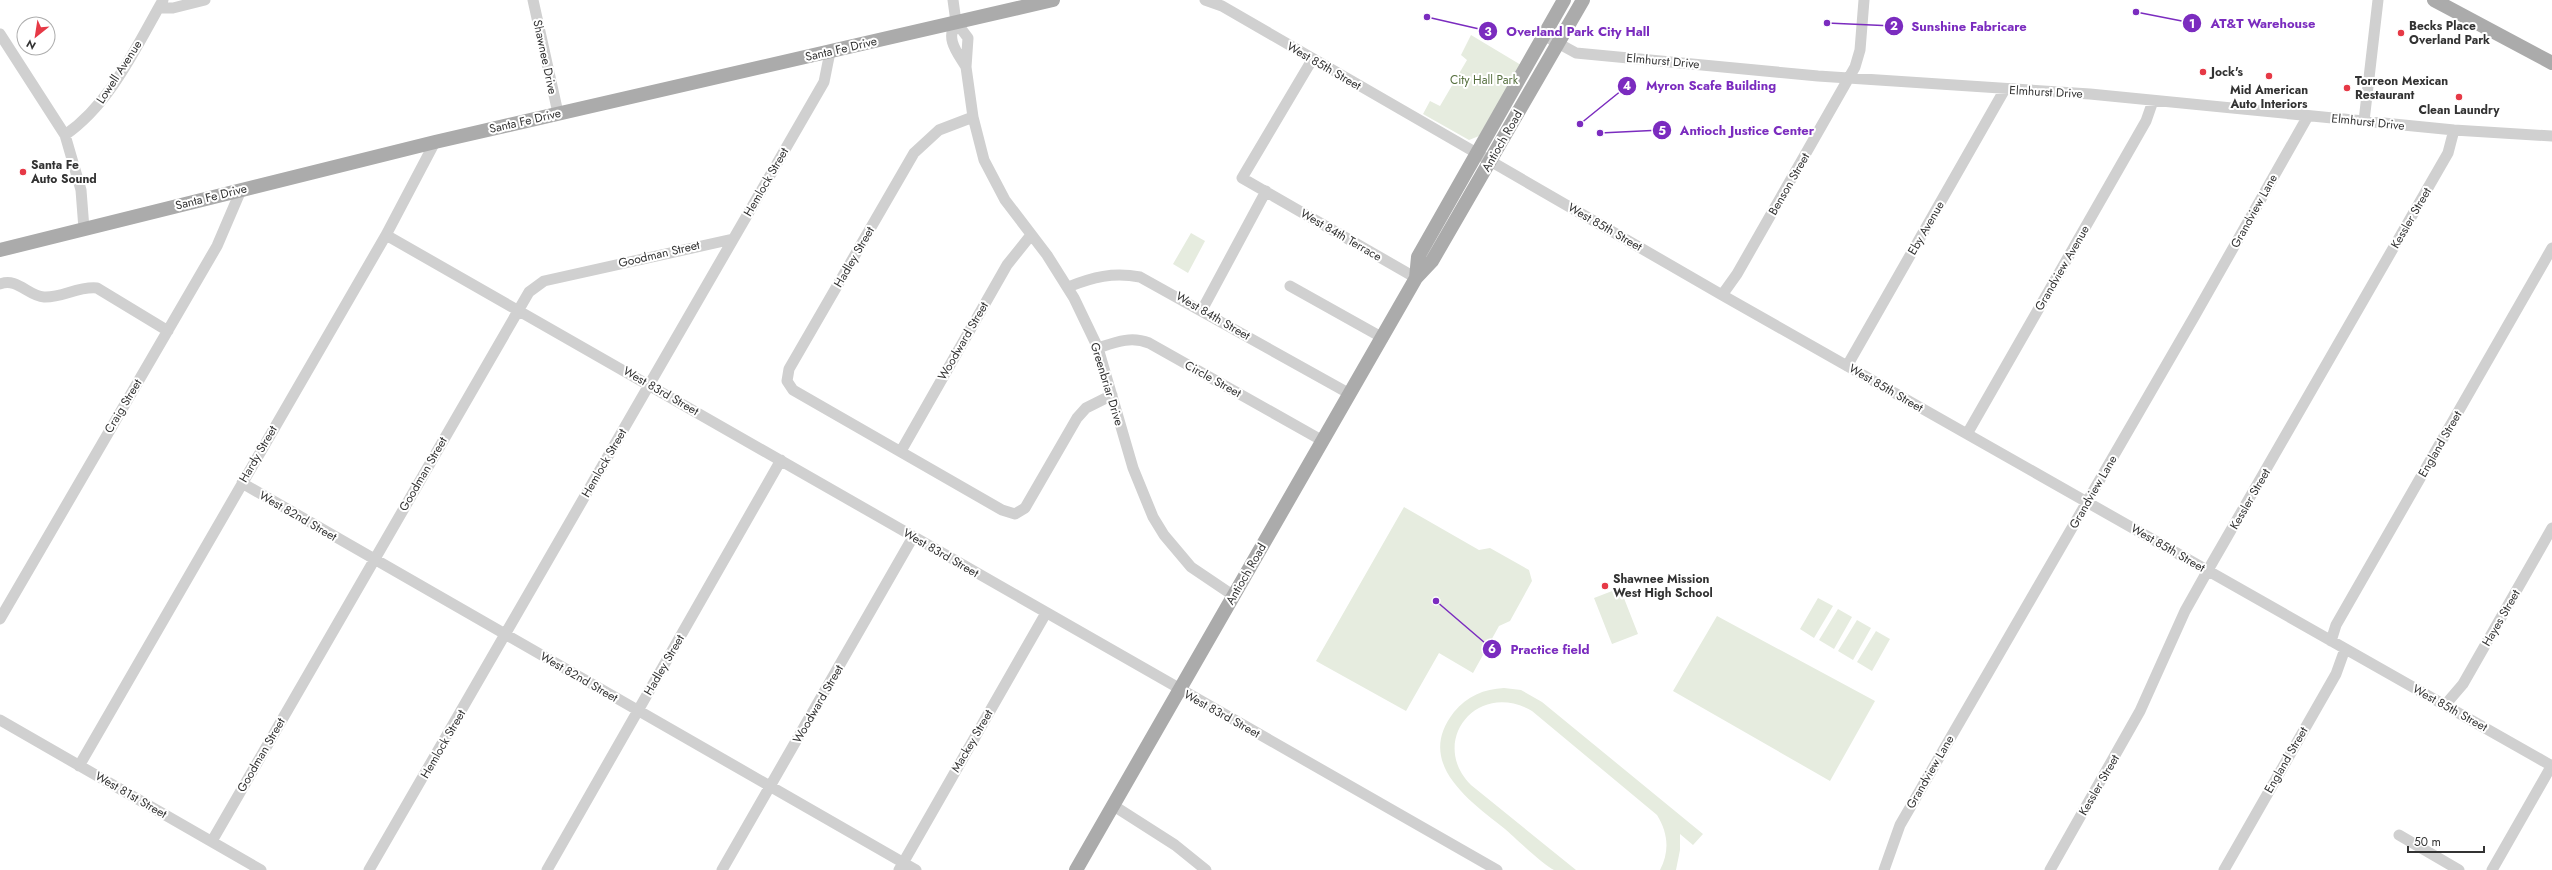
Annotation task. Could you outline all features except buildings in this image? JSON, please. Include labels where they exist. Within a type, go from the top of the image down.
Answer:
[{"type":"main road","name":"Santa Fe Drive","points":[[0,250],[435,142],[1053,0]]},
{"type":"main road","name":"Antioch Road","points":[[1416,278],[1418,257],[1564,0]]},
{"type":"main road","name":"Antioch Road","points":[[1076,870],[1383,338],[1416,278],[1432,261],[1583,0]]},
{"type":"main road","points":[[2434,0],[2552,63]]},
{"type":"street","points":[[161,4],[173,8],[205,0]]},
{"type":"street","name":"Shawnee Drive","points":[[533,0],[558,113]]},
{"type":"street","points":[[953,0],[956,22]]},
{"type":"street","name":"West 85th Street","points":[[1205,0],[1221,3],[1312,60],[1722,295],[2552,765]]},
{"type":"street","name":"Benson Street","points":[[1722,295],[1737,274],[1825,123],[1854,67],[1860,50],[1864,0]]},
{"type":"street","points":[[2364,121],[2378,0]]},
{"type":"street","name":"Lowell Avenue","points":[[65,135],[82,123],[98,105],[161,4]]},
{"type":"street","name":"Greenbriar Drive","points":[[966,68],[951,41],[950,31],[956,22],[968,38],[966,68],[972,117],[984,160],[996,185],[1068,288],[1098,348],[1134,468],[1153,517],[1164,536],[1191,567],[1234,596]]},
{"type":"street","points":[[0,34],[51,110],[65,135],[80,190],[84,229]]},
{"type":"street","name":"Elmhurst Drive","points":[[1543,35],[1576,53],[1848,78],[2090,94],[2454,130],[2552,136]]},
{"type":"street","name":"Hemlock Street","points":[[369,870],[824,82],[830,52]]},
{"type":"street","points":[[1202,310],[1266,191],[1242,178],[1312,60]]},
{"type":"street","name":"Eby Avenue","points":[[1847,366],[2005,89]]},
{"type":"street","name":"Grandview Avenue","points":[[1967,434],[2142,128],[2154,101]]},
{"type":"street","name":"Grandview Lane","points":[[1884,870],[1900,825],[2042,578],[2088,502],[2308,116]]},
{"type":"street","name":"Hadley Street","points":[[901,451],[793,390],[787,381],[789,369],[914,153],[939,130],[972,117]]},
{"type":"street","name":"Kessler Street","points":[[2050,870],[2140,711],[2185,611],[2448,153],[2454,130]]},
{"type":"street","name":"Hardy Street","points":[[79,766],[386,235],[435,142]]},
{"type":"street","name":"Craig Street","points":[[0,619],[217,246],[241,190]]},
{"type":"street","name":"West 84th Terrace","points":[[1266,191],[1416,278]]},
{"type":"street","name":"West 83rd Street","points":[[386,235],[518,308],[913,537],[1497,870]]},
{"type":"street","name":"Woodward Street","points":[[901,451],[1007,265],[1031,235]]},
{"type":"street","name":"Goodman Street","points":[[212,841],[528,292],[544,281],[733,239]]},
{"type":"street","name":"England Street","points":[[2331,640],[2336,625],[2552,248]]},
{"type":"street","name":"West 84th Street","points":[[1068,288],[1091,278],[1123,273],[1140,276],[1156,283],[1350,394]]},
{"type":"street","points":[[0,274],[0,284],[12,282],[44,297],[86,287],[97,288],[168,331]]},
{"type":"street","points":[[1290,286],[1383,338]]},
{"type":"street","name":"Circle Street","points":[[1098,348],[1120,340],[1138,339],[1149,343],[1323,441]]},
{"type":"street","points":[[901,451],[1002,510],[1014,514],[1025,508],[1077,418],[1086,408],[1112,395]]},
{"type":"street","name":"Hadley Street","points":[[547,870],[781,460]]},
{"type":"street","name":"West 82nd Street","points":[[242,483],[638,710],[901,866],[916,870]]},
{"type":"street","name":"Hayes Street","points":[[2445,705],[2463,684],[2552,528]]},
{"type":"street","name":"Woodward Street","points":[[722,870],[913,537]]},
{"type":"street","name":"Mackey Street","points":[[901,866],[1046,613]]},
{"type":"street","name":"England Street","points":[[2224,870],[2336,674],[2345,649]]},
{"type":"street","name":"West 81st Street","points":[[0,720],[261,870]]},
{"type":"street","points":[[2492,870],[2552,765]]},
{"type":"street","points":[[1114,806],[1175,845],[1206,870]]},
{"type":"street","points":[[2399,835],[2459,870]]},
{"type":"green space","name":"City Hall Park","points":[[1471,35],[1521,65],[1479,136],[1469,140],[1423,114],[1430,101],[1440,106],[1467,60],[1461,55]]},
{"type":"green space","points":[[1191,233],[1205,241],[1188,273],[1173,264]]},
{"type":"green space","points":[[1404,507],[1479,550],[1490,548],[1529,570],[1532,581],[1510,621],[1499,626],[1473,673],[1439,653],[1406,711],[1316,661]]},
{"type":"green space","points":[[1620,588],[1638,634],[1612,644],[1594,598]]},
{"type":"green space","points":[[1818,598],[1833,606],[1814,638],[1800,629]]},
{"type":"green space","points":[[1838,609],[1852,617],[1834,649],[1819,640]]},
{"type":"green space","points":[[1717,616],[1875,701],[1830,781],[1673,691]]},
{"type":"green space","points":[[1857,620],[1871,628],[1853,660],[1838,651]]},
{"type":"green space","points":[[1876,631],[1890,639],[1872,671],[1857,662]]},
{"type":"green space","points":[[1504,688],[1521,690],[1542,702],[1703,834],[1693,845],[1680,834],[1680,850],[1676,870],[1660,870],[1665,856],[1666,842],[1664,829],[1657,815],[1532,711],[1512,703],[1493,703],[1477,709],[1465,720],[1457,734],[1455,751],[1459,768],[1471,785],[1576,870],[1554,870],[1463,793],[1451,779],[1443,764],[1440,748],[1443,731],[1454,712],[1464,702],[1476,694]]},
{"type":"place","name":"AT&T Warehouse","points":[[2136,12]]},
{"type":"place","name":"Overland Park City Hall","points":[[1427,17]]},
{"type":"place","name":"Sunshine Fabricare","points":[[1827,23]]},
{"type":"place","name":"Becks Place Overland Park","points":[[2401,33]]},
{"type":"place","name":"Jock's","points":[[2203,72]]},
{"type":"place","name":"Mid American Auto Interiors","points":[[2269,76]]},
{"type":"place","name":"Torreon Mexican Restaurant","points":[[2347,88]]},
{"type":"place","name":"Clean Laundry","points":[[2459,97]]},
{"type":"place","name":"Myron Scafe Building","points":[[1580,124]]},
{"type":"place","name":"Antioch Justice Center","points":[[1600,133]]},
{"type":"place","name":"Santa Fe Auto Sound","points":[[23,172]]},
{"type":"place","name":"Shawnee Mission West High School","points":[[1605,586]]},
{"type":"place","name":"Practice field","points":[[1436,601]]}]
